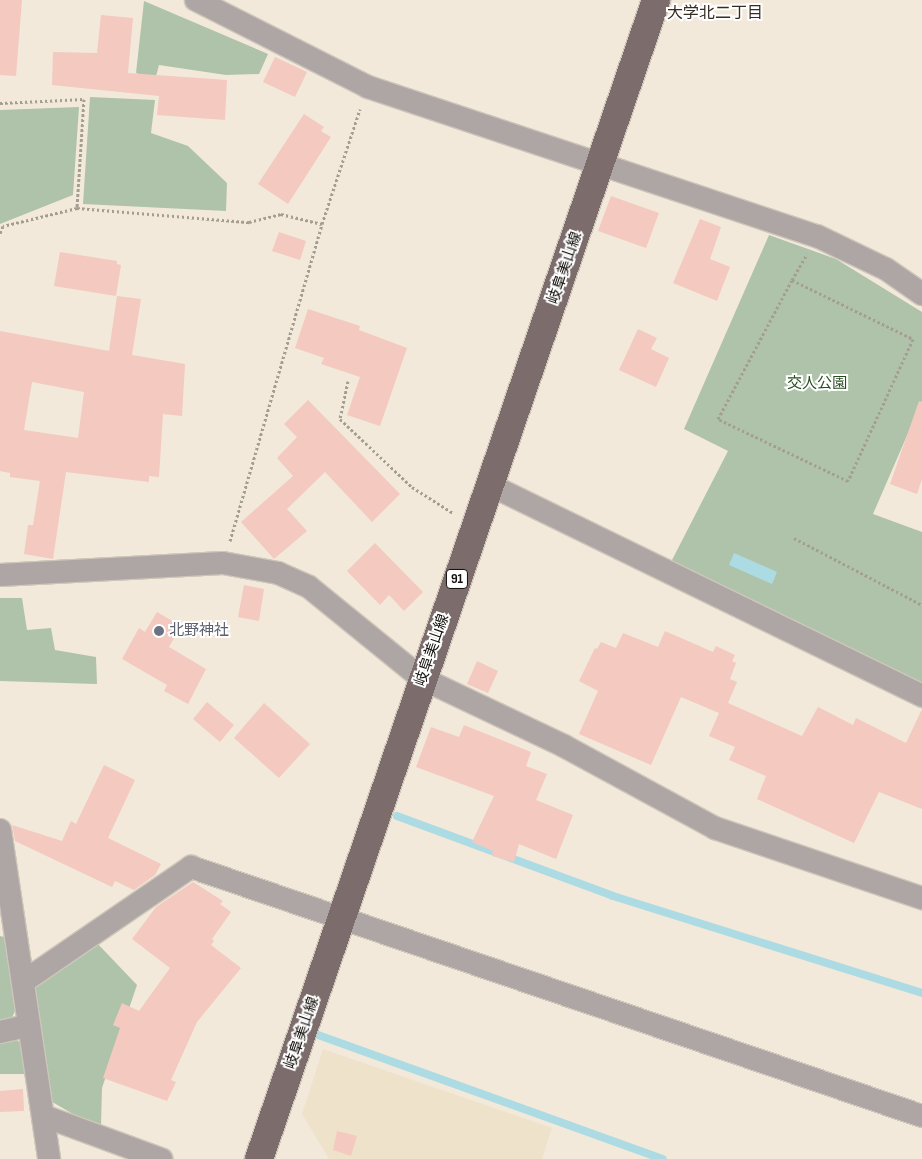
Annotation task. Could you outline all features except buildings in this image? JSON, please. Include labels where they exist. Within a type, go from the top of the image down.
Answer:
[{"type":"main road","name":"岐阜美山線","points":[[259,1159],[421,678],[490,486],[656,0]]},
{"type":"street","points":[[196,0],[368,87],[817,236],[886,268],[922,294]]},
{"type":"street","points":[[490,486],[922,696]]},
{"type":"street","points":[[0,575],[223,563],[278,573],[309,587],[421,678],[564,746],[715,828],[922,898]]},
{"type":"street","points":[[0,830],[23,982],[27,1026],[44,1116],[49,1159]]},
{"type":"street","points":[[23,982],[191,867],[922,1116]]},
{"type":"street","points":[[0,1032],[27,1026]]},
{"type":"street","points":[[44,1116],[161,1159]]},
{"type":"path","points":[[223,563],[322,224],[368,87]]},
{"type":"path","points":[[0,104],[84,99],[77,208]]},
{"type":"path","points":[[0,233],[3,226],[77,208],[249,222],[281,214],[322,224]]},
{"type":"path","points":[[792,280],[913,338],[848,481],[718,419],[792,280],[817,236]]},
{"type":"path","points":[[348,381],[340,418],[412,487],[475,527]]},
{"type":"path","points":[[794,538],[922,605]]},
{"type":"shaded area","points":[[323,1049],[552,1128],[542,1159],[329,1159],[302,1114]]},
{"type":"green space","points":[[144,1],[268,54],[259,74],[226,75],[159,65],[155,80],[136,73]]},
{"type":"green space","points":[[90,97],[155,100],[151,133],[188,146],[227,183],[226,211],[83,204]]},
{"type":"green space","points":[[79,107],[73,195],[0,224],[0,110]]},
{"type":"green space","name":"交人公園","points":[[769,235],[836,259],[922,312],[922,401],[873,514],[922,532],[922,686],[671,562],[728,451],[684,429]]},
{"type":"green space","points":[[0,598],[22,598],[27,630],[51,628],[55,650],[96,657],[97,684],[0,681]]},
{"type":"green space","points":[[0,936],[4,937],[20,1002],[10,1021],[0,1026]]},
{"type":"green space","points":[[95,941],[137,985],[102,1088],[101,1126],[73,1114],[47,1099],[32,995],[36,982]]},
{"type":"green space","points":[[8,1037],[25,1044],[29,1074],[0,1074],[0,1041]]},
{"type":"water","points":[[734,553],[777,572],[772,584],[729,565]]},
{"type":"waterway","points":[[397,816],[613,896],[922,993]]},
{"type":"waterway","points":[[307,1031],[663,1159]]},
{"type":"place","name":"北野神社","points":[[159,631]]},
{"type":"district","name":"大学北二丁目","points":[[715,14]]}]
